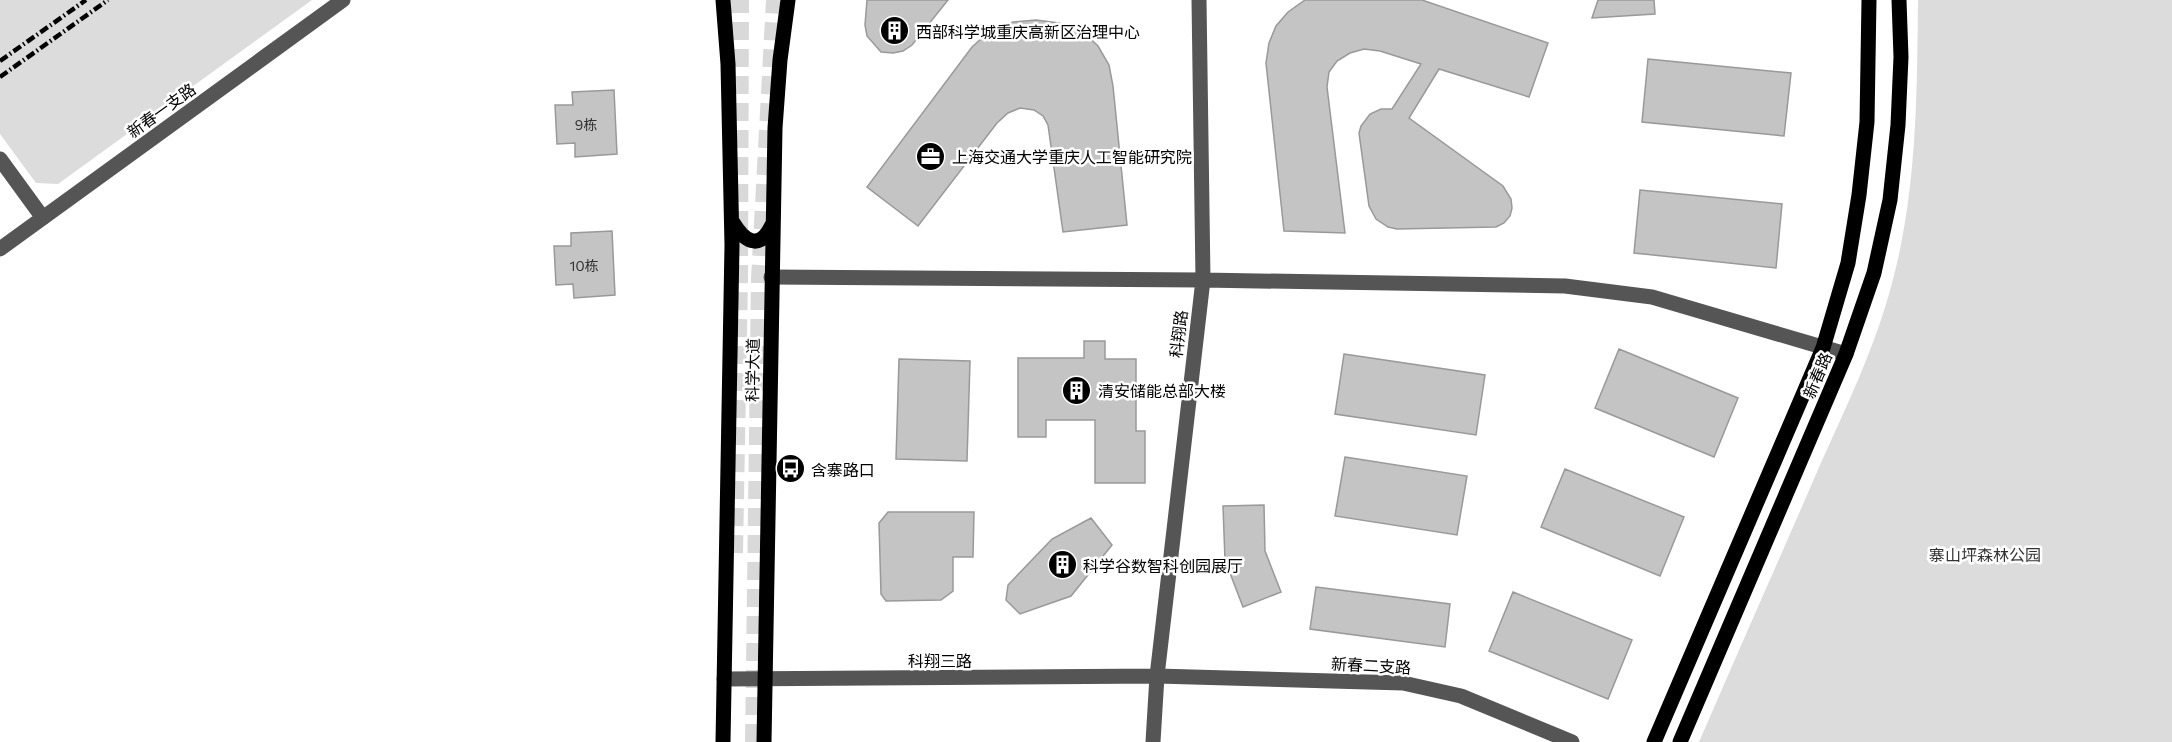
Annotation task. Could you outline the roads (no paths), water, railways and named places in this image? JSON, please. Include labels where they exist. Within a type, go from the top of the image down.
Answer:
[{"type":"main road","name":"科学大道","points":[[723,0],[728,64],[732,221],[723,742]]},
{"type":"main road","name":"科学大道","points":[[764,742],[775,128],[780,60],[788,0]]},
{"type":"main road","name":"新春路","points":[[1654,742],[1823,348],[1848,263],[1868,122],[1869,0]]},
{"type":"main road","name":"新春路","points":[[1680,742],[1846,354],[1874,273],[1890,200],[1901,57],[1899,0]]},
{"type":"main road","points":[[732,221],[740,235],[747,240],[757,241],[765,237],[772,225]]},
{"type":"street","name":"新春一支路","points":[[0,249],[343,0]]},
{"type":"street","name":"科翔路","points":[[1153,742],[1157,676],[1203,279],[1199,0]]},
{"type":"street","points":[[0,159],[43,218]]},
{"type":"street","points":[[771,277],[1203,279],[1566,286],[1652,297],[1846,354]]},
{"type":"street","name":"科翔三路","points":[[724,679],[1157,676]]},
{"type":"street","name":"新春二支路","points":[[1157,676],[1403,683],[1461,696],[1572,742]]},
{"type":"tunnel","points":[[734,553],[739,279],[740,0]]},
{"type":"tunnel","points":[[754,742],[760,279],[775,0]]},
{"type":"railway","points":[[0,61],[86,0]]},
{"type":"railway","points":[[0,77],[108,0]]},
{"type":"place","name":"西部科学城重庆高新区治理中心","points":[[895,31]]},
{"type":"place","name":"上海交通大学重庆人工智能研究院","points":[[931,156]]},
{"type":"place","name":"清安储能总部大楼","points":[[1077,390]]},
{"type":"place","name":"含寨路口","points":[[790,469]]},
{"type":"place","name":"科学谷数智科创园展厅","points":[[1062,565]]},
{"type":"park label","name":"寨山坪森林公园","points":[[1985,554]]}]
